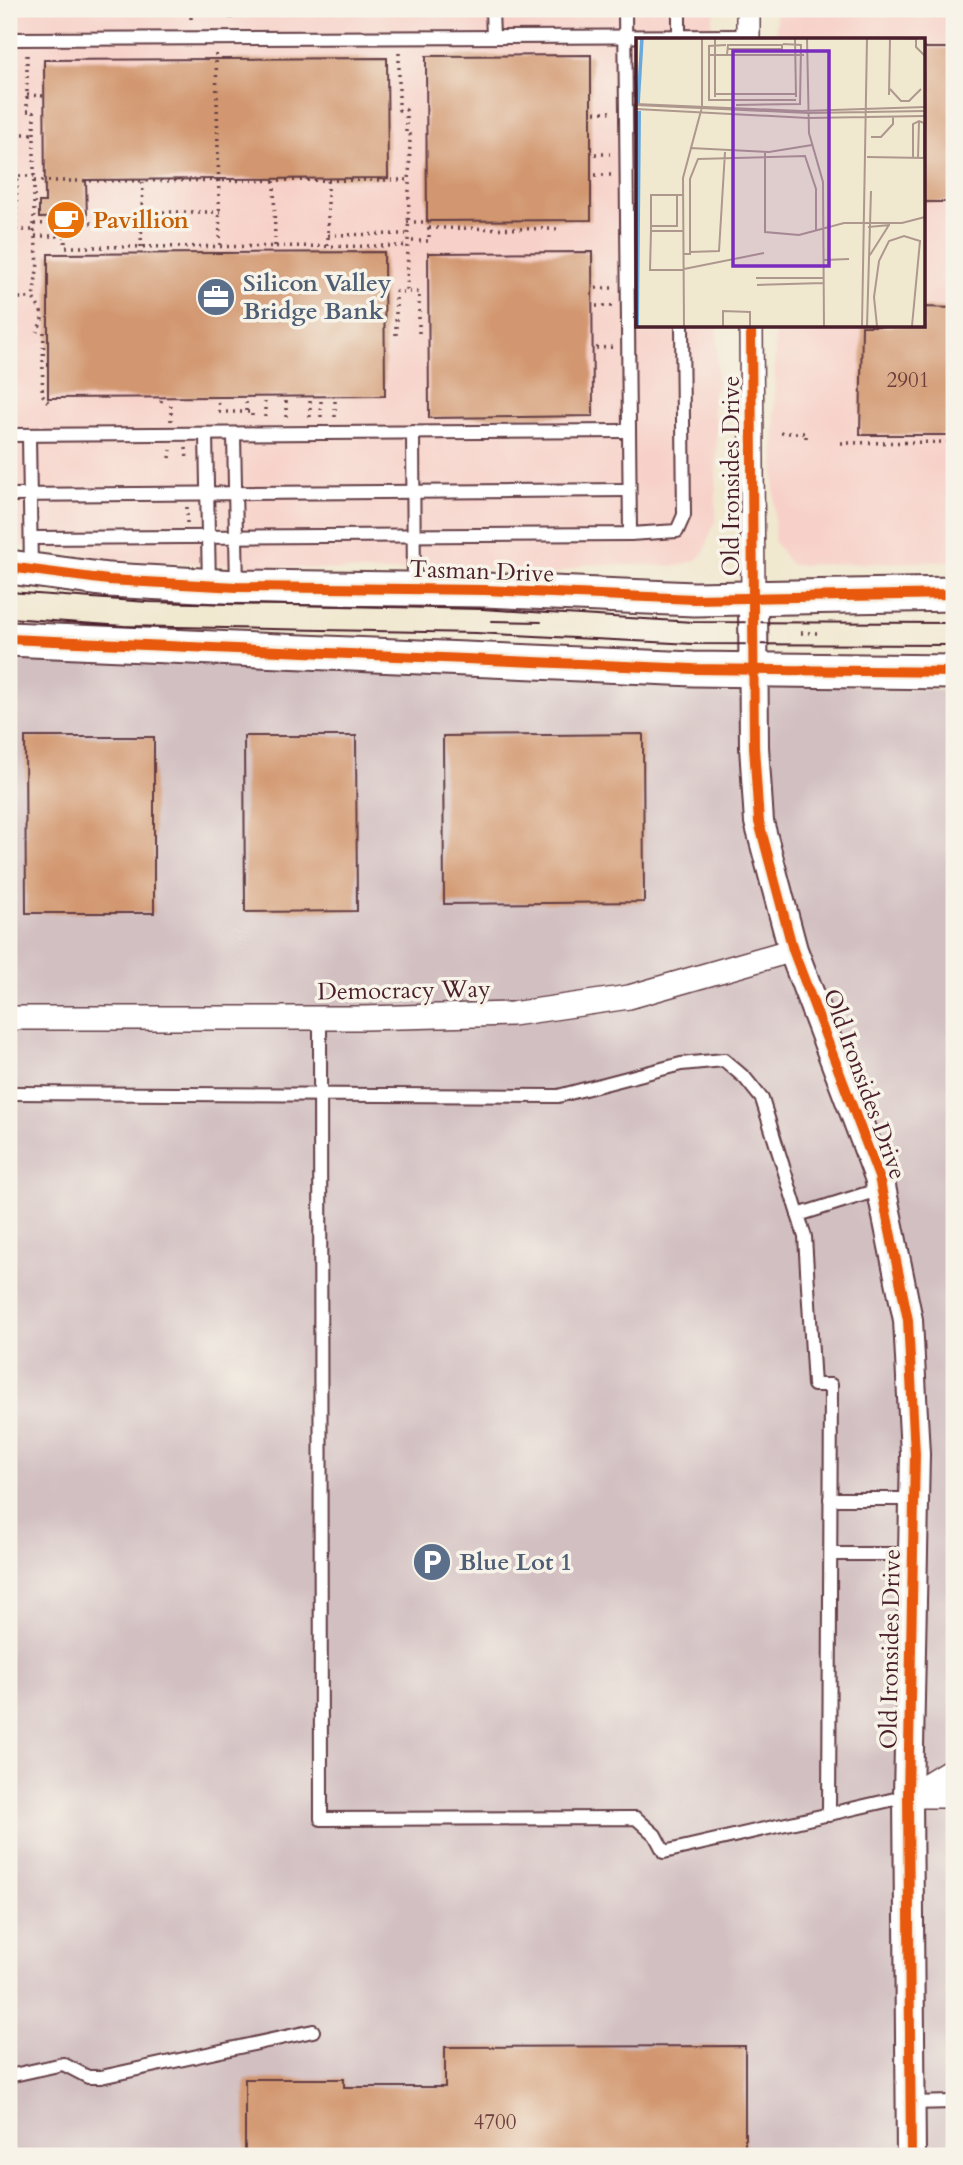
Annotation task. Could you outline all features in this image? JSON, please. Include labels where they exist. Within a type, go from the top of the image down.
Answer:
[{"type":"main road","name":"Tasman Drive","points":[[24,558],[108,580],[223,587],[694,599],[954,594]]},
{"type":"main road","points":[[9,639],[753,671],[954,672]]},
{"type":"street","points":[[748,9],[748,38]]},
{"type":"street","name":"Old Ironsides Drive","points":[[751,327],[753,671],[759,822],[793,950],[882,1189],[908,1320],[914,1499],[908,1796],[911,2156]]},
{"type":"street","name":"Democracy Way","points":[[9,1018],[320,1018],[512,1014],[616,1000],[793,950]]},
{"type":"street","points":[[908,1796],[954,1768]]},
{"type":"street","points":[[908,1796],[954,1796]]},
{"type":"lane","points":[[492,9],[493,37]]},
{"type":"lane","points":[[625,9],[632,227],[628,431],[630,534]]},
{"type":"lane","points":[[679,9],[679,38]]},
{"type":"lane","points":[[9,38],[748,38]]},
{"type":"lane","points":[[29,435],[30,495],[24,558],[208,536],[669,533],[677,531],[682,523],[682,327]]},
{"type":"lane","points":[[9,435],[628,431]]},
{"type":"lane","points":[[413,432],[414,590]]},
{"type":"lane","points":[[206,434],[208,536],[223,587]]},
{"type":"lane","points":[[223,587],[236,536],[234,435]]},
{"type":"lane","points":[[9,495],[629,490]]},
{"type":"lane","points":[[320,1018],[321,1819],[636,1818],[655,1835],[664,1852],[908,1796]]},
{"type":"lane","points":[[9,1093],[558,1096],[681,1064],[724,1060],[762,1100],[805,1237],[814,1385],[831,1385],[829,1815]]},
{"type":"lane","points":[[798,1215],[882,1189]]},
{"type":"lane","points":[[830,1499],[914,1499]]},
{"type":"lane","points":[[831,1554],[913,1554]]},
{"type":"lane","points":[[9,2076],[63,2064],[88,2077],[101,2077],[313,2031]]},
{"type":"lane","points":[[910,2103],[954,2102]]},
{"type":"path","points":[[231,9],[231,23]]},
{"type":"path","points":[[191,10],[191,25]]},
{"type":"path","points":[[399,53],[399,110],[406,110],[406,134],[410,135],[407,180],[407,292]]},
{"type":"path","points":[[216,54],[220,247]]},
{"type":"path","points":[[27,55],[27,111],[34,111],[34,230],[37,263],[33,298],[41,311],[42,320],[37,332]]},
{"type":"path","points":[[27,95],[44,96]]},
{"type":"path","points":[[9,134],[34,134]]},
{"type":"path","points":[[16,230],[17,176],[34,179],[143,181],[407,180]]},
{"type":"path","points":[[328,180],[328,246]]},
{"type":"path","points":[[141,247],[143,181]]},
{"type":"path","points":[[274,181],[275,247]]},
{"type":"path","points":[[142,212],[220,212]]},
{"type":"path","points":[[34,224],[142,222]]},
{"type":"path","points":[[35,236],[65,236],[65,247],[275,247],[429,241],[429,222],[407,222]]},
{"type":"path","points":[[429,228],[562,229]]},
{"type":"path","points":[[9,230],[34,230]]},
{"type":"path","points":[[328,234],[407,234]]},
{"type":"path","points":[[9,248],[15,253],[16,298],[33,298]]},
{"type":"path","points":[[396,335],[396,292],[419,292],[419,335]]},
{"type":"path","points":[[44,332],[42,394],[48,402]]},
{"type":"path","points":[[218,396],[220,434]]},
{"type":"path","points":[[246,402],[246,412]]},
{"type":"path","points":[[219,412],[252,412],[252,420]]},
{"type":"path","points":[[781,433],[806,433],[806,443]]},
{"type":"path","points":[[841,443],[954,442]]},
{"type":"path","points":[[186,444],[187,460]]},
{"type":"path","points":[[187,500],[187,526]]},
{"type":"path","points":[[802,633],[818,633]]},
{"type":"shaded area","points":[[9,9],[716,9],[712,21],[712,38],[636,38],[636,327],[717,327],[717,390],[713,391],[713,416],[717,416],[716,518],[704,552],[696,560],[678,566],[585,564],[556,574],[499,568],[428,567],[388,572],[117,560],[9,544]]},
{"type":"shaded area","points":[[776,9],[954,9],[954,561],[791,565],[774,541],[775,327],[925,327],[925,38],[776,38]]},
{"type":"shaded area","points":[[9,646],[954,690],[954,2156],[9,2156]]},
{"type":"building","points":[[925,48],[954,48],[954,202],[925,202]]},
{"type":"building","points":[[591,55],[591,220],[427,221],[426,56]]},
{"type":"building","points":[[387,58],[388,178],[86,180],[87,217],[39,218],[39,202],[45,202],[44,60]]},
{"type":"building","name":"Silicon Valley Bridge Bank","points":[[384,252],[385,396],[48,398],[48,254]]},
{"type":"building","points":[[592,252],[593,416],[429,418],[428,253]]},
{"type":"building","points":[[925,307],[954,308],[954,435],[860,435],[862,327],[925,327]]},
{"type":"building","points":[[643,734],[644,902],[444,904],[443,736]]},
{"type":"building","points":[[244,736],[356,736],[357,911],[245,912]]},
{"type":"building","points":[[25,737],[154,737],[154,913],[26,913]]},
{"type":"building","points":[[745,2046],[745,2156],[245,2156],[245,2079],[344,2079],[344,2087],[445,2087],[445,2047]]},
{"type":"tram line","points":[[9,592],[148,602],[482,609],[693,622],[954,623]]},
{"type":"tram line","points":[[9,618],[124,626],[476,633],[693,644],[954,645]]},
{"type":"tram line","points":[[492,621],[541,622]]},
{"type":"cycle path","points":[[751,327],[754,747],[759,822],[793,950],[879,1177],[908,1320],[915,1454],[908,1796],[911,2156]]},
{"type":"cycle path","points":[[9,567],[108,580],[237,587],[485,590],[694,599],[954,594]]},
{"type":"cycle path","points":[[9,639],[693,669],[954,672]]},
{"type":"place","name":"Pavillion","points":[[66,220]]},
{"type":"place","name":"Silicon Valley Bridge Bank","points":[[216,297]]},
{"type":"place","name":"Blue Lot 1","points":[[432,1562]]}]
